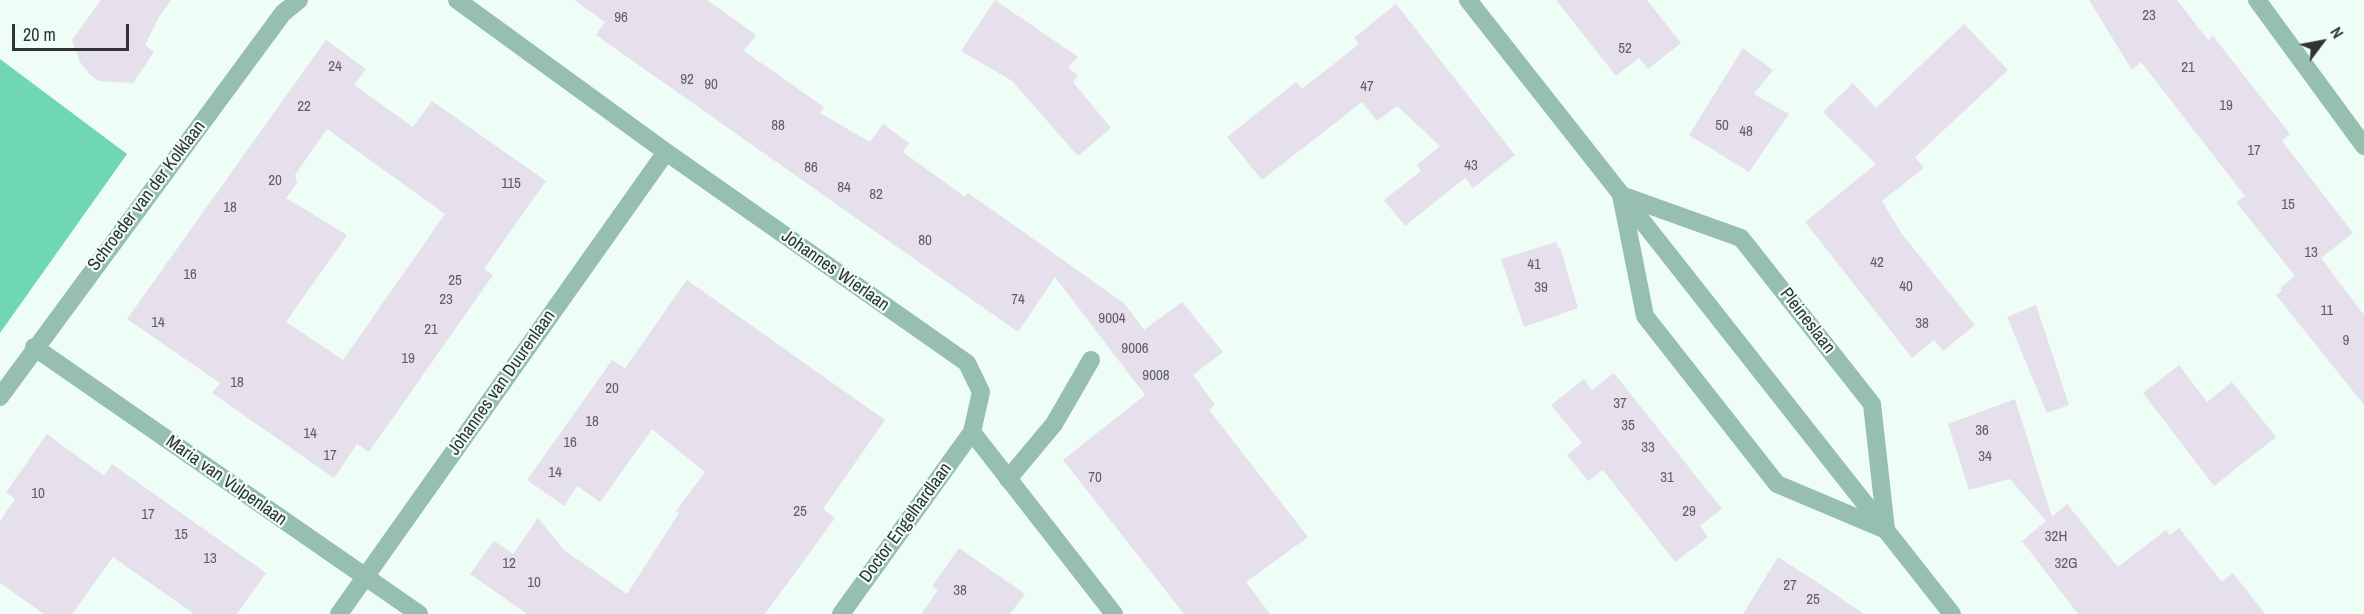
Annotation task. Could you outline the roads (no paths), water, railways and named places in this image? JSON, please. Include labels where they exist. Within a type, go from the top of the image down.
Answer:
[{"type":"street","name":"Schroeder van der Kolklaan","points":[[0,397],[34,347],[283,14],[298,0]]},
{"type":"street","name":"Johannes Wierlaan","points":[[457,0],[666,152],[967,363],[981,392],[972,432]]},
{"type":"street","points":[[1468,0],[1952,614]]},
{"type":"street","points":[[2257,0],[2364,146]]},
{"type":"street","name":"Johannes van Duurenlaan","points":[[339,614],[666,152]]},
{"type":"street","points":[[1621,195],[1644,316],[1777,484],[1886,530]]},
{"type":"street","name":"Pleineslaan","points":[[1621,195],[1741,238],[1872,404],[1886,530]]},
{"type":"street","name":"Maria van Vulpenlaan","points":[[34,347],[419,614]]},
{"type":"street","points":[[1008,479],[1054,424],[1091,360]]},
{"type":"street","points":[[972,432],[1114,614]]},
{"type":"street","name":"Doctor Engelhardlaan","points":[[841,614],[972,432]]}]
